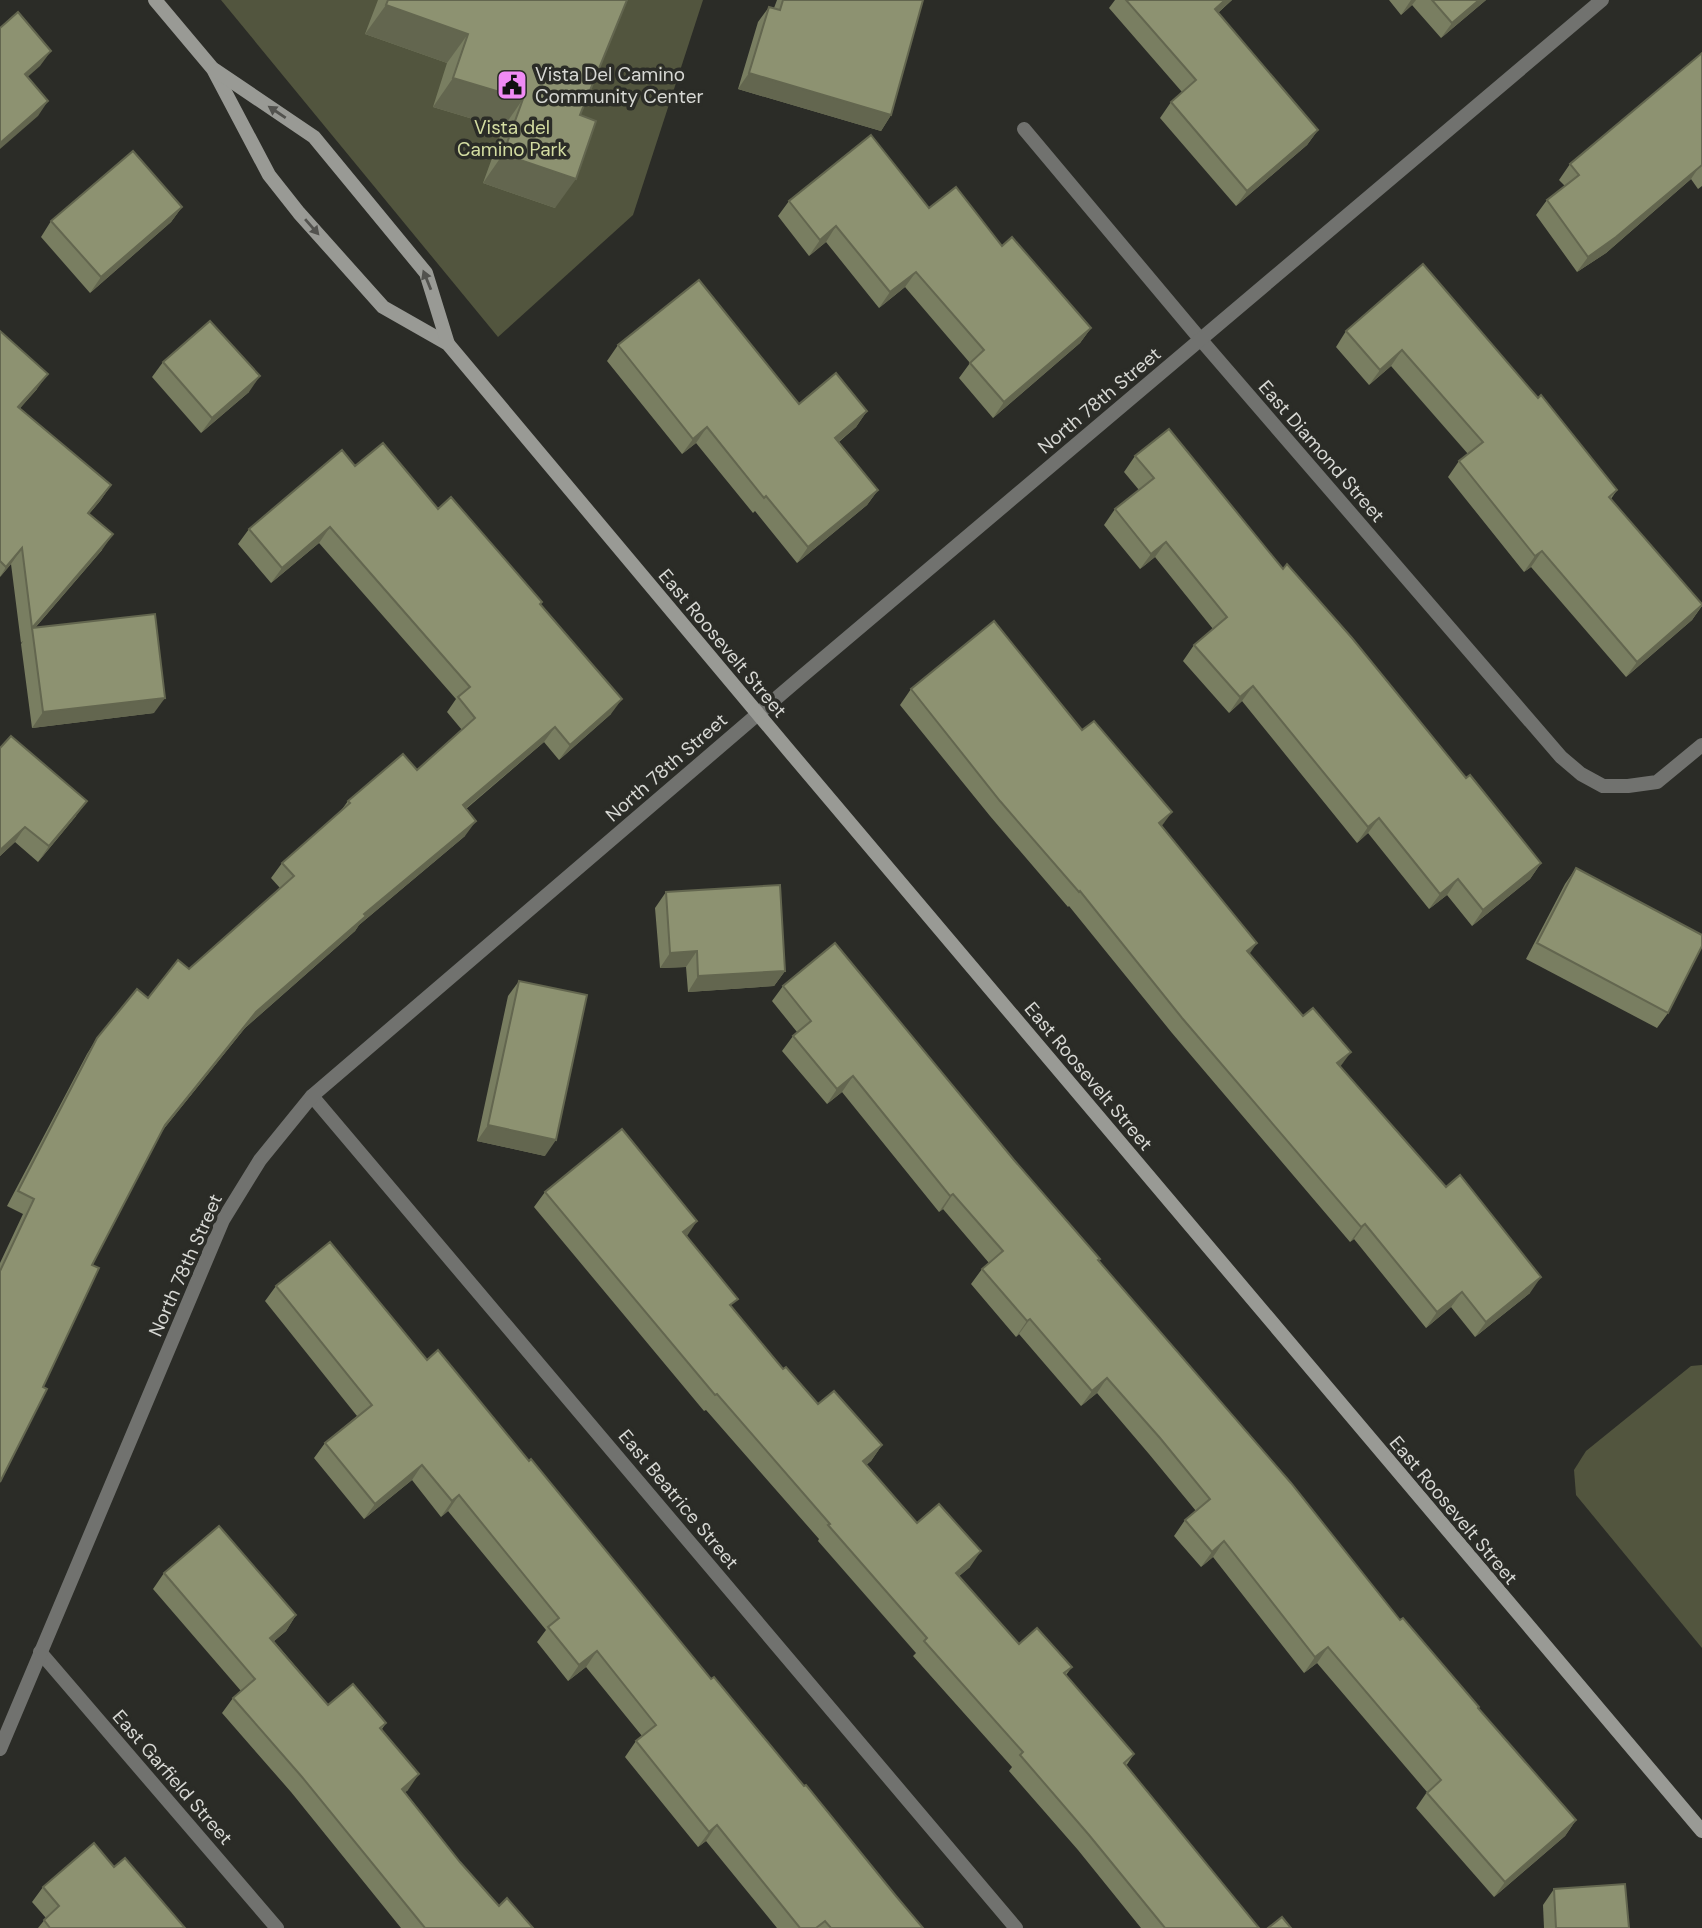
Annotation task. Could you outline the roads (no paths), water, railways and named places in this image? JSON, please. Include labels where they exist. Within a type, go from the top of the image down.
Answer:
[{"type":"street","name":"East Roosevelt Street","points":[[155,0],[213,69],[269,175],[299,213],[383,307],[448,344],[1702,1831]]},
{"type":"street","name":"North 78th Street","points":[[0,1749],[223,1220],[260,1160],[312,1096],[758,714],[1602,0]]},
{"type":"street","name":"East Roosevelt Street","points":[[213,69],[314,137],[426,273],[448,344]]},
{"type":"street","name":"East Diamond Street","points":[[1024,129],[1201,340],[1562,757],[1581,774],[1603,786],[1628,786],[1657,782],[1702,745]]},
{"type":"street","name":"East Beatrice Street","points":[[312,1096],[1016,1928]]},
{"type":"street","name":"East Garfield Street","points":[[40,1652],[276,1928]]},
{"type":"place","name":"Vista Del Camino Community Center","points":[[512,85]]},
{"type":"park label","name":"Vista del Camino Park","points":[[512,138]]}]
